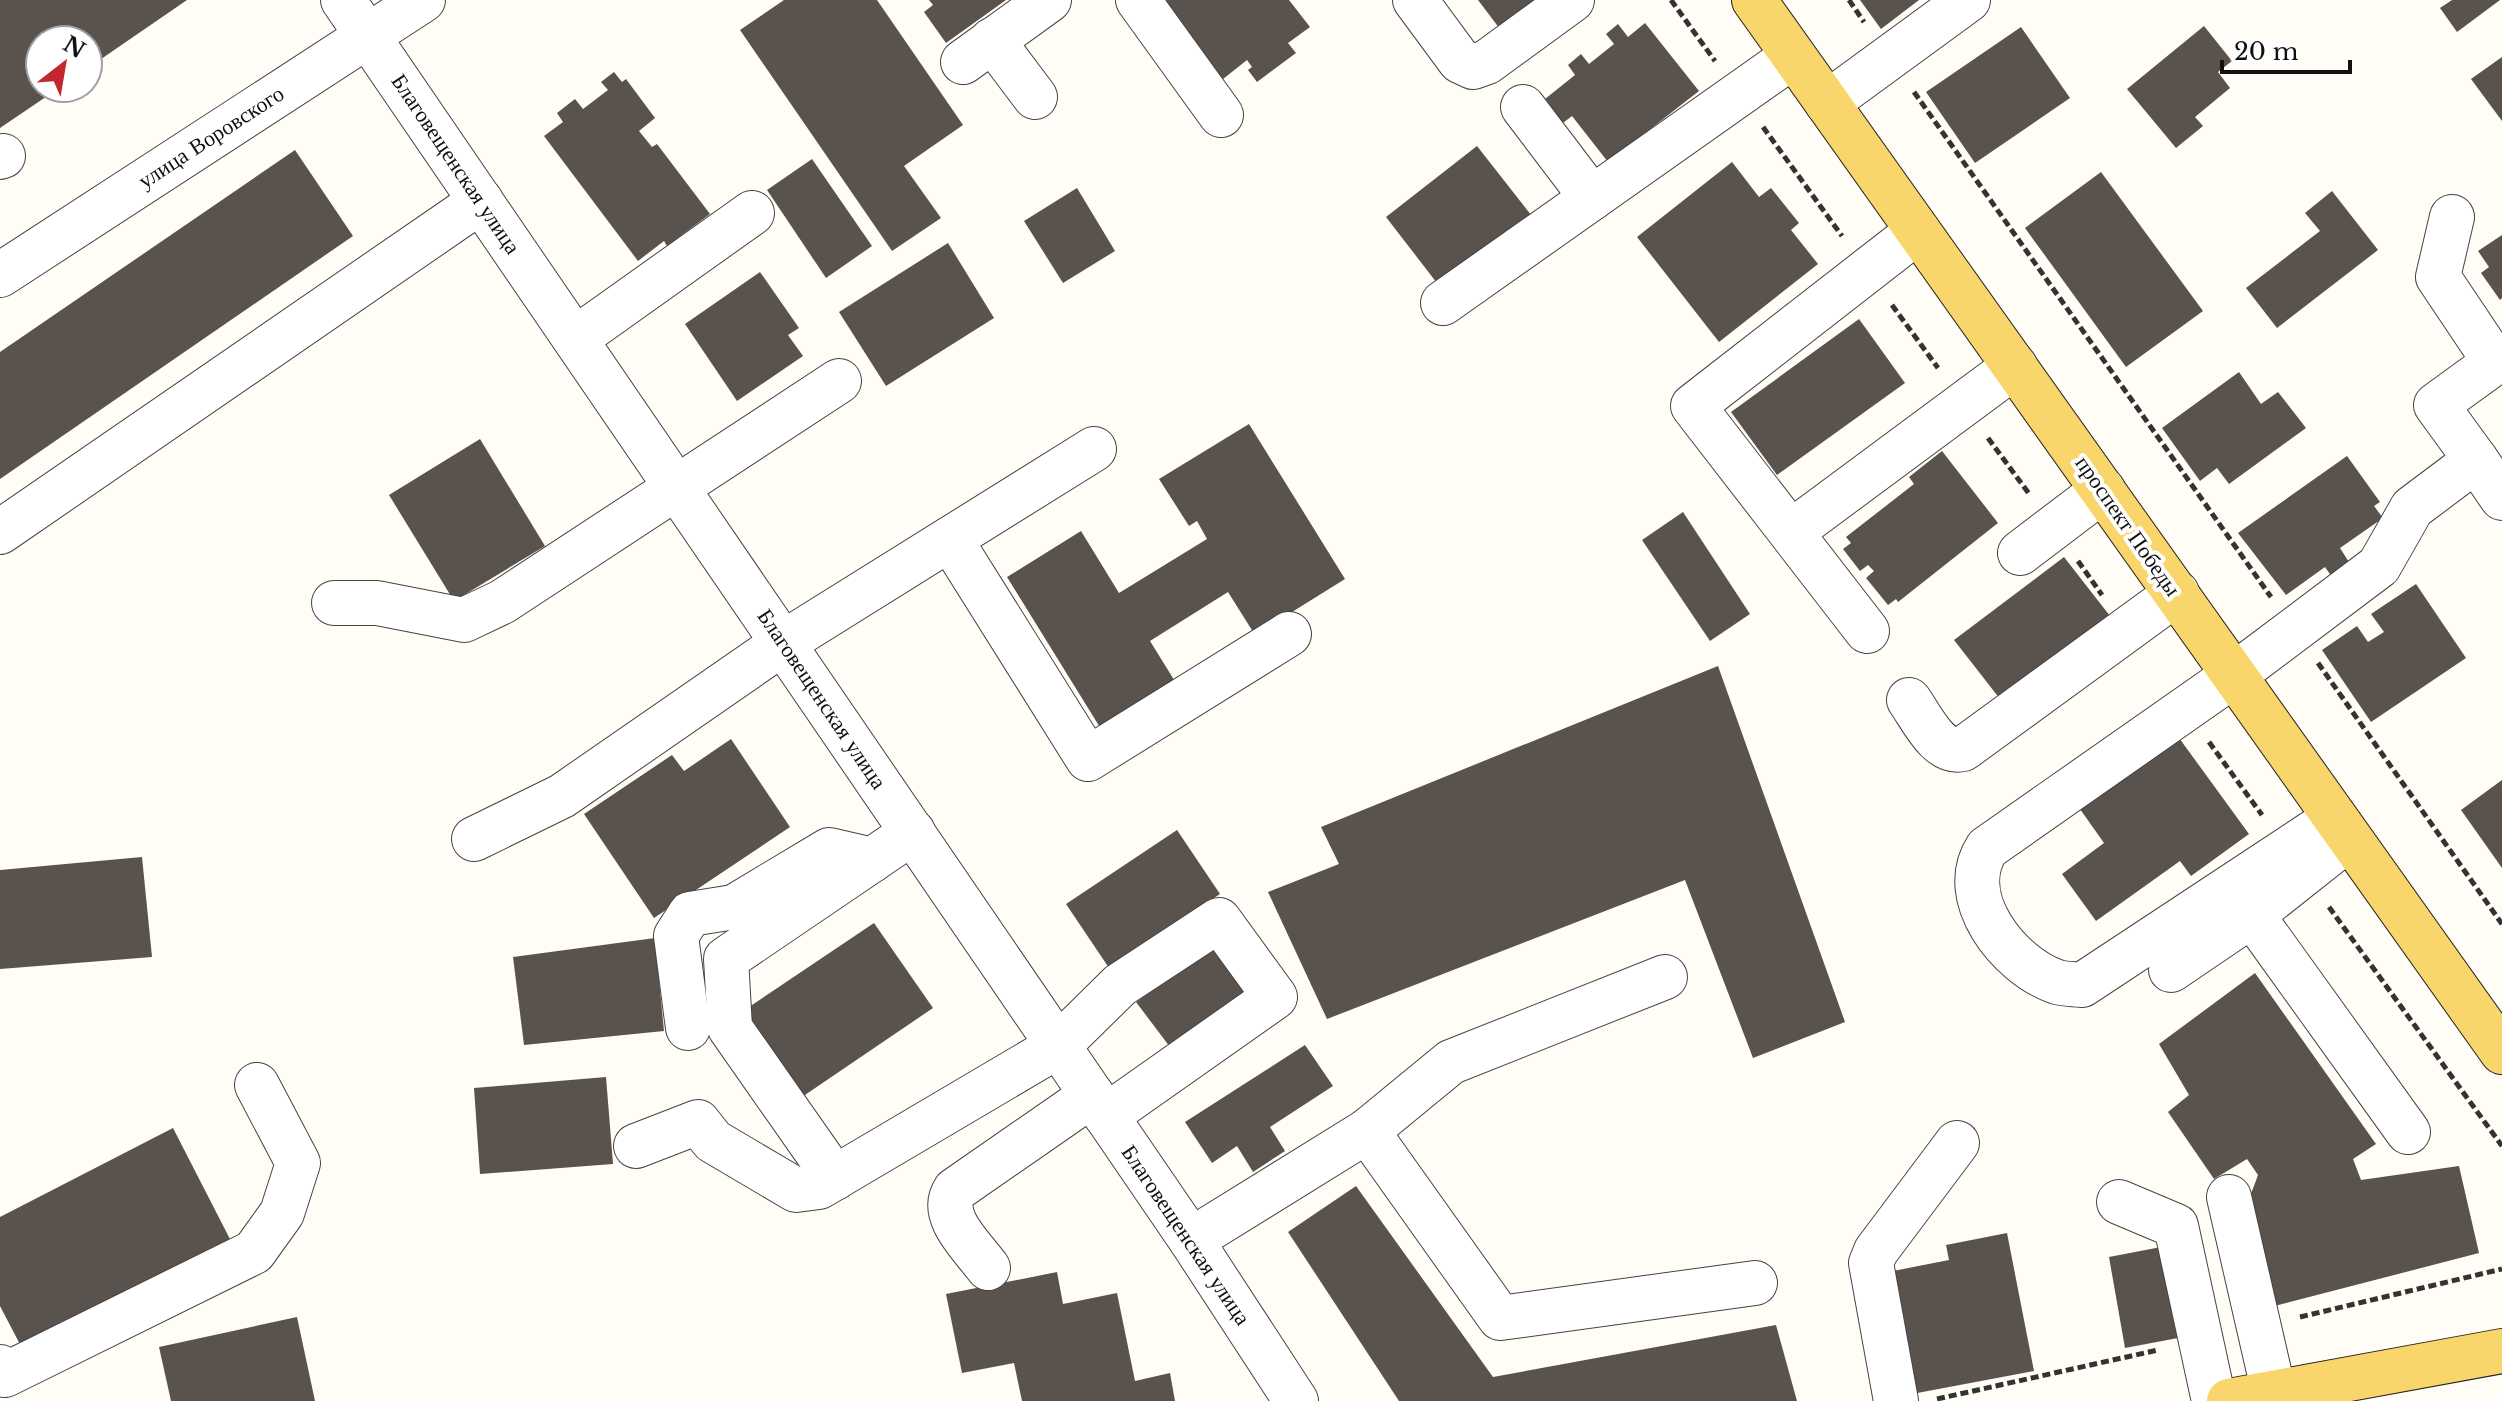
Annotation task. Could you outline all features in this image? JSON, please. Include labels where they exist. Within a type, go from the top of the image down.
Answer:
[{"type":"main road","name":"проспект Победы","points":[[1754,0],[2502,1052]]},
{"type":"main road","points":[[2229,1401],[2502,1351]]},
{"type":"street","name":"Благовещенская улица","points":[[343,0],[1191,1240],[1296,1401]]},
{"type":"street","name":"улица Воровского","points":[[0,275],[423,0]]},
{"type":"street","points":[[1035,97],[978,51],[1049,0]]},
{"type":"street","points":[[1138,0],[1221,115]]},
{"type":"street","points":[[1415,0],[1460,61],[1473,67],[1487,62],[1572,0]]},
{"type":"street","points":[[1827,103],[1968,0]]},
{"type":"street","points":[[1443,303],[1793,56]]},
{"type":"street","points":[[1523,107],[1592,198]]},
{"type":"street","points":[[0,532],[481,201]]},
{"type":"street","points":[[575,339],[752,213]]},
{"type":"street","points":[[2452,217],[2438,277],[2498,359],[2436,405],[2502,498]]},
{"type":"street","points":[[1867,631],[1693,406],[1918,231]]},
{"type":"street","points":[[1791,532],[2015,366]]},
{"type":"street","points":[[334,603],[377,603],[464,620],[502,602],[839,381]]},
{"type":"street","points":[[474,839],[562,796],[783,643],[1094,449]]},
{"type":"street","points":[[2341,828],[2296,862],[2082,985],[2057,982],[2013,953],[1995,933],[1983,909],[1978,885],[1978,862],[1987,848],[2234,675],[2379,566],[2412,508],[2476,460]]},
{"type":"street","points":[[2037,540],[2103,490]]},
{"type":"street","points":[[950,539],[1088,759],[1289,634]]},
{"type":"street","points":[[1909,700],[1943,747],[1952,752],[1963,749],[2177,593]]},
{"type":"street","points":[[835,1178],[730,1028],[726,959],[913,832]]},
{"type":"street","points":[[688,1028],[676,936],[690,914],[734,907],[829,850],[872,860]]},
{"type":"street","points":[[2171,970],[2252,915],[2296,862]]},
{"type":"street","points":[[2252,915],[2408,1132]]},
{"type":"street","points":[[636,1146],[698,1122],[713,1141],[796,1190],[819,1187],[1058,1046],[1120,985],[1219,920],[1275,997],[1099,1106],[955,1190],[949,1200],[949,1213],[988,1268]]},
{"type":"street","points":[[1191,1240],[1367,1131],[1451,1062],[1665,977]]},
{"type":"street","points":[[0,1367],[5,1375],[254,1252],[282,1213],[298,1163],[257,1085]]},
{"type":"street","points":[[1367,1131],[1500,1318],[1755,1283]]},
{"type":"street","points":[[1896,1401],[1871,1263],[1876,1251],[1957,1143]]},
{"type":"street","points":[[2229,1197],[2274,1393]]},
{"type":"street","points":[[2119,1202],[2176,1226],[2214,1401]]},
{"type":"path","points":[[1671,0],[1963,403],[2037,540],[2126,629]]},
{"type":"path","points":[[1849,0],[2502,924]]},
{"type":"path","points":[[2185,709],[2502,1146]]},
{"type":"building","points":[[0,0],[187,0],[104,57],[104,24],[24,24],[24,104],[35,104],[0,128]]},
{"type":"building","points":[[784,0],[877,0],[963,125],[904,166],[941,218],[892,251],[740,30]]},
{"type":"building","points":[[929,0],[1006,0],[946,43],[924,12],[933,5]]},
{"type":"building","points":[[1167,0],[1289,0],[1310,27],[1288,43],[1296,53],[1257,82],[1248,70],[1252,67],[1247,60],[1223,79],[1164,3]]},
{"type":"building","points":[[1478,0],[1546,0],[1503,33]]},
{"type":"building","points":[[1860,0],[1919,0],[1881,29]]},
{"type":"building","points":[[2452,0],[2500,0],[2457,32],[2440,8]]},
{"type":"building","points":[[1645,23],[1699,91],[1608,162],[1572,116],[1559,126],[1540,103],[1575,75],[1568,65],[1581,54],[1589,64],[1614,44],[1606,34],[1618,24],[1628,37]]},
{"type":"building","points":[[2204,26],[2232,61],[2218,72],[2230,88],[2195,117],[2203,126],[2176,148],[2127,89]]},
{"type":"building","points":[[2021,27],[2070,98],[1975,163],[1926,92]]},
{"type":"building","points":[[2502,57],[2502,121],[2471,79]]},
{"type":"building","points":[[614,72],[622,82],[626,79],[655,118],[639,131],[652,147],[657,144],[710,214],[667,246],[664,241],[638,261],[544,136],[563,122],[557,113],[575,99],[583,109],[608,90],[601,82]]},
{"type":"building","points":[[1477,146],[1531,215],[1440,287],[1386,217]]},
{"type":"building","points":[[295,150],[353,236],[0,479],[0,352]]},
{"type":"building","points":[[812,159],[872,246],[826,278],[767,190]]},
{"type":"building","points":[[1732,162],[1759,197],[1771,188],[1799,223],[1791,230],[1818,264],[1719,342],[1637,237]]},
{"type":"building","points":[[2101,172],[2203,311],[2126,367],[2025,228]]},
{"type":"building","points":[[1077,188],[1115,251],[1063,283],[1024,221]]},
{"type":"building","points":[[2332,191],[2378,250],[2277,328],[2246,288],[2320,231],[2305,213]]},
{"type":"building","points":[[2502,235],[2500,300],[2481,273],[2489,267],[2478,251]]},
{"type":"building","points":[[948,243],[994,318],[886,386],[839,312]]},
{"type":"building","points":[[760,272],[799,328],[788,335],[803,356],[737,401],[685,324]]},
{"type":"building","points":[[1859,319],[1905,383],[1777,475],[1731,412]]},
{"type":"building","points":[[2239,372],[2261,404],[2278,392],[2306,428],[2229,484],[2217,468],[2200,481],[2162,428]]},
{"type":"building","points":[[1249,424],[1345,579],[1255,635],[1228,592],[1150,641],[1176,683],[1101,729],[1007,577],[1081,531],[1119,593],[1207,539],[1197,521],[1189,526],[1159,479]]},
{"type":"building","points":[[480,439],[545,546],[454,601],[389,495]]},
{"type":"building","points":[[1942,451],[1998,523],[1898,602],[1896,599],[1888,605],[1866,578],[1874,571],[1868,565],[1860,571],[1843,549],[1851,543],[1846,537],[1914,484],[1909,477]]},
{"type":"building","points":[[2347,456],[2380,502],[2374,506],[2383,518],[2340,548],[2352,567],[2334,580],[2325,567],[2286,595],[2238,533]]},
{"type":"building","points":[[1683,512],[1750,614],[1710,641],[1642,540]]},
{"type":"building","points":[[2064,557],[2110,616],[2000,699],[1954,640]]},
{"type":"building","points":[[2416,584],[2466,658],[2371,722],[2322,650],[2357,626],[2368,642],[2384,632],[2371,614]]},
{"type":"building","points":[[1718,666],[1845,1022],[1753,1058],[1685,880],[1327,1019],[1268,892],[1339,864],[1321,827]]},
{"type":"building","points":[[2174,731],[2249,834],[2191,876],[2180,861],[2096,921],[2062,874],[2104,843],[2075,802]]},
{"type":"building","points":[[731,739],[790,827],[654,918],[584,814],[672,755],[684,771]]},
{"type":"building","points":[[2502,780],[2502,868],[2461,810]]},
{"type":"building","points":[[1177,830],[1220,894],[1109,968],[1066,904]]},
{"type":"building","points":[[142,857],[152,957],[0,969],[0,870]]},
{"type":"building","points":[[874,923],[933,1008],[799,1099],[740,1013]]},
{"type":"building","points":[[655,938],[664,1031],[524,1045],[513,957]]},
{"type":"building","points":[[1223,941],[1262,995],[1176,1055],[1136,1002]]},
{"type":"building","points":[[2255,973],[2376,1144],[2353,1159],[2361,1180],[2459,1166],[2479,1253],[2267,1308],[2248,1202],[2258,1175],[2247,1159],[2214,1179],[2168,1112],[2189,1095],[2159,1044]]},
{"type":"building","points":[[1305,1045],[1333,1086],[1270,1127],[1285,1151],[1253,1172],[1237,1146],[1212,1163],[1185,1122]]},
{"type":"building","points":[[606,1077],[613,1164],[480,1174],[474,1088]]},
{"type":"building","points":[[173,1128],[233,1245],[24,1352],[0,1306],[0,1217]]},
{"type":"building","points":[[1356,1186],[1493,1377],[1776,1325],[1797,1401],[1399,1401],[1288,1232]]},
{"type":"building","points":[[2007,1233],[2034,1371],[1912,1394],[1888,1272],[1949,1260],[1946,1245]]},
{"type":"building","points":[[2161,1247],[2178,1338],[2125,1348],[2109,1257]]},
{"type":"building","points":[[1057,1272],[1063,1304],[1117,1293],[1135,1381],[1170,1373],[1175,1401],[1022,1401],[1014,1363],[962,1373],[946,1294]]},
{"type":"building","points":[[297,1317],[315,1401],[171,1401],[159,1347]]}]
